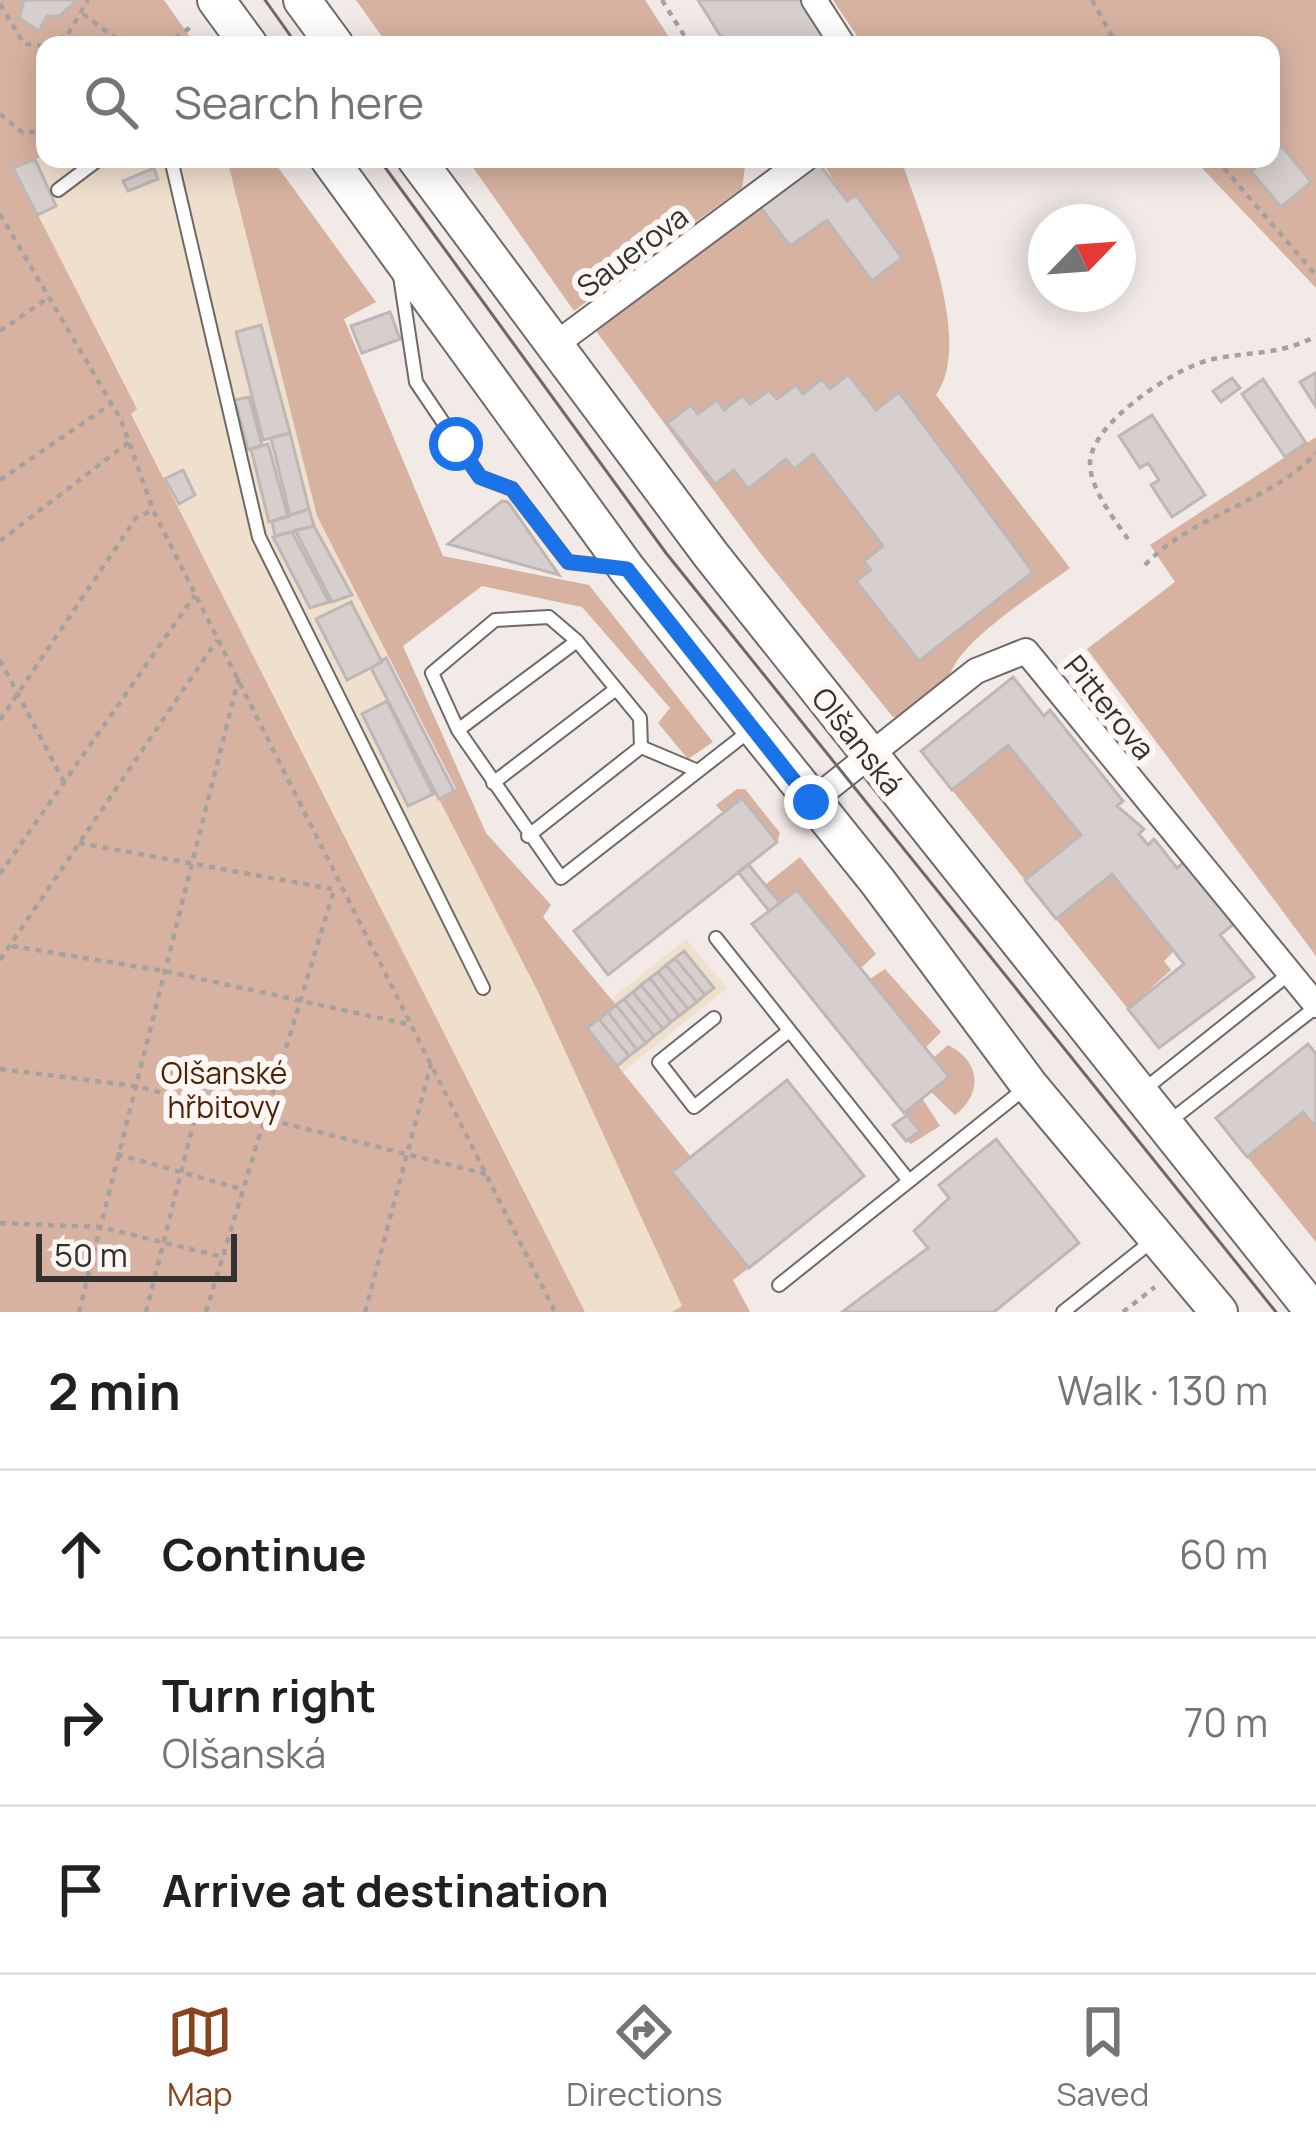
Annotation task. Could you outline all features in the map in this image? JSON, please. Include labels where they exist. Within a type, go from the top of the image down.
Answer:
[{"type":"street","points":[[302,0],[328,36]]},
{"type":"street","points":[[814,0],[837,36]]},
{"type":"street","points":[[203,13],[236,36]]},
{"type":"street","points":[[335,168],[627,569],[1029,1085],[1219,1312]]},
{"type":"street","name":"Olšanská","points":[[423,168],[552,347],[868,754],[1315,1312]]},
{"type":"street","name":"Sauerova","points":[[552,347],[794,168]]},
{"type":"street","name":"Pitterova","points":[[811,802],[976,671],[1025,651],[1316,1006]]},
{"type":"lane","points":[[58,190],[87,168]]},
{"type":"lane","points":[[173,168],[259,537],[483,988]]},
{"type":"lane","points":[[398,257],[416,382],[480,477],[512,489],[568,562],[627,569]]},
{"type":"lane","points":[[641,747],[640,718],[577,641],[549,617],[495,620],[432,673],[458,730],[561,878],[753,728]]},
{"type":"lane","points":[[458,730],[577,641]]},
{"type":"lane","points":[[493,783],[616,689]]},
{"type":"lane","points":[[641,747],[698,771]]},
{"type":"lane","points":[[528,836],[641,747]]},
{"type":"lane","points":[[716,938],[909,1181]]},
{"type":"lane","points":[[1139,1093],[1290,973]]},
{"type":"lane","points":[[1164,1125],[1316,1006]]},
{"type":"lane","points":[[714,1018],[659,1062],[694,1107],[789,1031]]},
{"type":"lane","points":[[779,1285],[1029,1085]]},
{"type":"lane","points":[[1063,1312],[1157,1236]]},
{"type":"path","points":[[64,36],[88,0]]},
{"type":"path","points":[[662,0],[684,36]]},
{"type":"path","points":[[1092,0],[1112,36]]},
{"type":"path","points":[[0,4],[24,44],[36,45]]},
{"type":"path","points":[[176,36],[203,13]]},
{"type":"path","points":[[83,14],[112,36]]},
{"type":"path","points":[[0,114],[23,133],[36,131]]},
{"type":"path","points":[[1224,168],[1316,275]]},
{"type":"path","points":[[0,214],[112,404],[153,510],[555,1312]]},
{"type":"path","points":[[0,331],[48,298]]},
{"type":"path","points":[[1128,539],[1089,463],[1102,434],[1145,393],[1190,367],[1274,353],[1316,336]]},
{"type":"path","points":[[0,464],[3,478],[112,404]]},
{"type":"path","points":[[0,541],[128,442]]},
{"type":"path","points":[[1145,565],[1163,546],[1296,475],[1316,453]]},
{"type":"path","points":[[0,720],[136,518],[153,510]]},
{"type":"path","points":[[0,874],[195,595]]},
{"type":"path","points":[[0,960],[217,640]]},
{"type":"path","points":[[0,660],[64,783]]},
{"type":"path","points":[[79,1312],[239,677]]},
{"type":"path","points":[[79,844],[194,860],[334,890],[342,886]]},
{"type":"path","points":[[206,1312],[334,890]]},
{"type":"path","points":[[12,946],[164,971],[412,1025]]},
{"type":"path","points":[[365,1312],[430,1064]]},
{"type":"path","points":[[0,1070],[135,1086],[486,1174]]},
{"type":"path","points":[[146,1312],[199,1101]]},
{"type":"path","points":[[117,1154],[241,1189]]},
{"type":"path","points":[[0,1222],[100,1226],[220,1256]]},
{"type":"path","points":[[1123,1312],[1159,1283]]},
{"type":"shaded area","points":[[36,159],[36,168],[229,168],[317,516],[456,790],[440,800],[538,992],[683,1307],[672,1312],[585,1312],[131,413],[136,409],[13,168]]},
{"type":"shaded area","points":[[686,939],[727,988],[618,1076],[579,1025]]},
{"type":"green space","name":"Olšanské hřbitovy","points":[[0,0],[24,0],[19,18],[38,30],[47,16],[58,16],[78,0],[164,0],[189,36],[36,36],[36,159],[14,168],[137,409],[131,414],[585,1312],[0,1312]]},
{"type":"green space","points":[[356,0],[645,0],[668,36],[382,36]]},
{"type":"green space","points":[[833,0],[1316,0],[1316,288],[1202,168],[1280,168],[1280,36],[857,36]]},
{"type":"green space","points":[[229,168],[279,168],[376,302],[344,319],[443,556],[589,585],[713,742],[688,759],[658,723],[670,708],[582,607],[482,586],[403,646],[486,833],[551,905],[543,917],[616,1005],[588,1029],[691,1157],[673,1173],[749,1268],[733,1280],[750,1312],[672,1312],[682,1306],[538,992],[439,799],[456,789],[317,516]]},
{"type":"green space","points":[[473,168],[745,168],[742,188],[574,311]]},
{"type":"green space","points":[[826,168],[904,168],[947,312],[946,372],[936,395],[1070,568],[982,634],[966,649],[950,677],[901,716],[893,717],[761,554],[593,327],[759,205],[790,246],[827,220],[872,281],[902,258],[847,201]],"holes":[[[848,375],[876,410],[899,393],[1032,573],[919,660],[864,560],[883,546],[813,454],[794,469],[786,459],[748,489],[734,470],[714,484],[668,423],[690,405],[698,414],[717,400],[724,410],[743,395],[750,404],[769,390],[777,399],[796,385],[803,394],[822,380],[830,389]]]},
{"type":"green space","points":[[1316,437],[1316,956],[1087,649],[1175,582],[1150,545]]},
{"type":"green space","points":[[1008,745],[1081,835],[1025,880],[952,790]]},
{"type":"green space","points":[[737,789],[745,789],[780,833],[777,842],[742,797],[722,812],[716,805]]},
{"type":"green space","points":[[800,857],[876,954],[861,968],[797,890],[780,903],[765,885]]},
{"type":"green space","points":[[1112,874],[1174,951],[1164,961],[1171,970],[1128,1009],[1056,919]]},
{"type":"green space","points":[[885,969],[941,1032],[925,1048],[870,979]]},
{"type":"green space","points":[[948,1045],[967,1060],[974,1078],[970,1097],[955,1115],[930,1091],[948,1077],[933,1058]]},
{"type":"green space","points":[[922,1098],[940,1126],[911,1144],[906,1141],[919,1130],[904,1113]]},
{"type":"green space","points":[[1303,1112],[1316,1127],[1316,1242],[1247,1157]]},
{"type":"building","points":[[24,0],[78,0],[59,16],[47,16],[39,31],[19,18]]},
{"type":"building","points":[[698,0],[801,0],[823,36],[720,36]]},
{"type":"building","points":[[1280,148],[1311,182],[1281,207],[1251,171],[1280,168]]},
{"type":"building","points":[[35,159],[56,206],[37,215],[13,168]]},
{"type":"building","points":[[154,168],[158,179],[128,191],[123,181]]},
{"type":"building","points":[[808,168],[822,168],[847,201],[856,195],[902,258],[872,281],[827,220],[790,246],[759,205]]},
{"type":"building","points":[[390,312],[400,339],[362,353],[351,326]]},
{"type":"building","points":[[261,325],[290,433],[263,440],[236,332]]},
{"type":"building","points":[[848,374],[876,410],[899,392],[1033,572],[919,661],[856,581],[871,570],[864,561],[883,546],[813,454],[794,469],[786,459],[748,489],[734,470],[715,484],[667,423],[691,405],[698,414],[717,400],[724,410],[743,395],[750,404],[769,390],[777,399],[796,385],[803,394],[822,379],[830,389]]},
{"type":"building","points":[[1316,375],[1316,407],[1300,382]]},
{"type":"building","points":[[1232,378],[1240,388],[1221,402],[1213,391]]},
{"type":"building","points":[[1263,379],[1306,443],[1285,457],[1242,394]]},
{"type":"building","points":[[249,397],[262,445],[248,450],[235,400]]},
{"type":"building","points":[[1152,415],[1205,495],[1172,517],[1151,485],[1159,480],[1148,463],[1140,468],[1119,436]]},
{"type":"building","points":[[290,433],[309,509],[290,515],[271,438]]},
{"type":"building","points":[[268,444],[288,517],[269,522],[251,449]]},
{"type":"building","points":[[183,470],[195,495],[179,504],[165,479]]},
{"type":"building","points":[[502,501],[508,502],[559,575],[448,544]]},
{"type":"building","points":[[309,509],[314,526],[275,536],[272,521]]},
{"type":"building","points":[[314,526],[352,595],[332,602],[295,530]]},
{"type":"building","points":[[292,532],[329,602],[310,608],[273,537]]},
{"type":"building","points":[[351,602],[382,662],[347,680],[316,619]]},
{"type":"building","points":[[386,658],[454,791],[439,799],[371,668]]},
{"type":"building","points":[[1013,677],[1044,716],[1050,710],[1123,801],[1117,806],[1144,829],[1139,834],[1148,845],[1154,839],[1177,868],[1189,858],[1239,920],[1220,935],[1254,977],[1159,1048],[1128,1009],[1184,964],[1112,874],[1056,919],[1025,880],[1081,835],[1008,745],[952,790],[921,751]]},
{"type":"building","points":[[387,701],[433,794],[408,806],[362,714]]},
{"type":"building","points":[[742,798],[777,842],[608,975],[574,931]]},
{"type":"building","points":[[748,864],[780,903],[769,911],[738,872]]},
{"type":"building","points":[[797,890],[949,1077],[904,1113],[752,924]]},
{"type":"building","points":[[684,951],[714,988],[705,995],[675,958]]},
{"type":"building","points":[[675,958],[705,995],[697,1002],[666,965]]},
{"type":"building","points":[[666,965],[697,1002],[688,1009],[658,972]]},
{"type":"building","points":[[658,972],[688,1009],[679,1016],[650,978]]},
{"type":"building","points":[[650,978],[679,1016],[671,1022],[641,985]]},
{"type":"building","points":[[641,985],[671,1022],[663,1029],[633,992]]},
{"type":"building","points":[[633,992],[663,1029],[654,1036],[624,999]]},
{"type":"building","points":[[624,999],[654,1036],[646,1043],[616,1005]]},
{"type":"building","points":[[616,1005],[646,1043],[637,1050],[608,1012]]},
{"type":"building","points":[[608,1012],[637,1050],[629,1056],[599,1019]]},
{"type":"building","points":[[599,1019],[629,1056],[617,1066],[587,1028]]},
{"type":"building","points":[[1308,1044],[1316,1054],[1316,1127],[1303,1112],[1247,1157],[1216,1118]]},
{"type":"building","points":[[787,1080],[864,1176],[749,1268],[672,1172]]},
{"type":"building","points":[[907,1115],[920,1131],[906,1141],[893,1125]]},
{"type":"building","points":[[996,1139],[1079,1243],[994,1312],[842,1312],[928,1248],[914,1231],[949,1198],[939,1185]]},
{"type":"tram line","points":[[265,0],[291,36]]},
{"type":"tram line","points":[[386,168],[666,553],[1276,1312]]},
{"type":"route","points":[[456,444],[480,477],[512,489],[568,562],[627,569],[811,802]]}]
